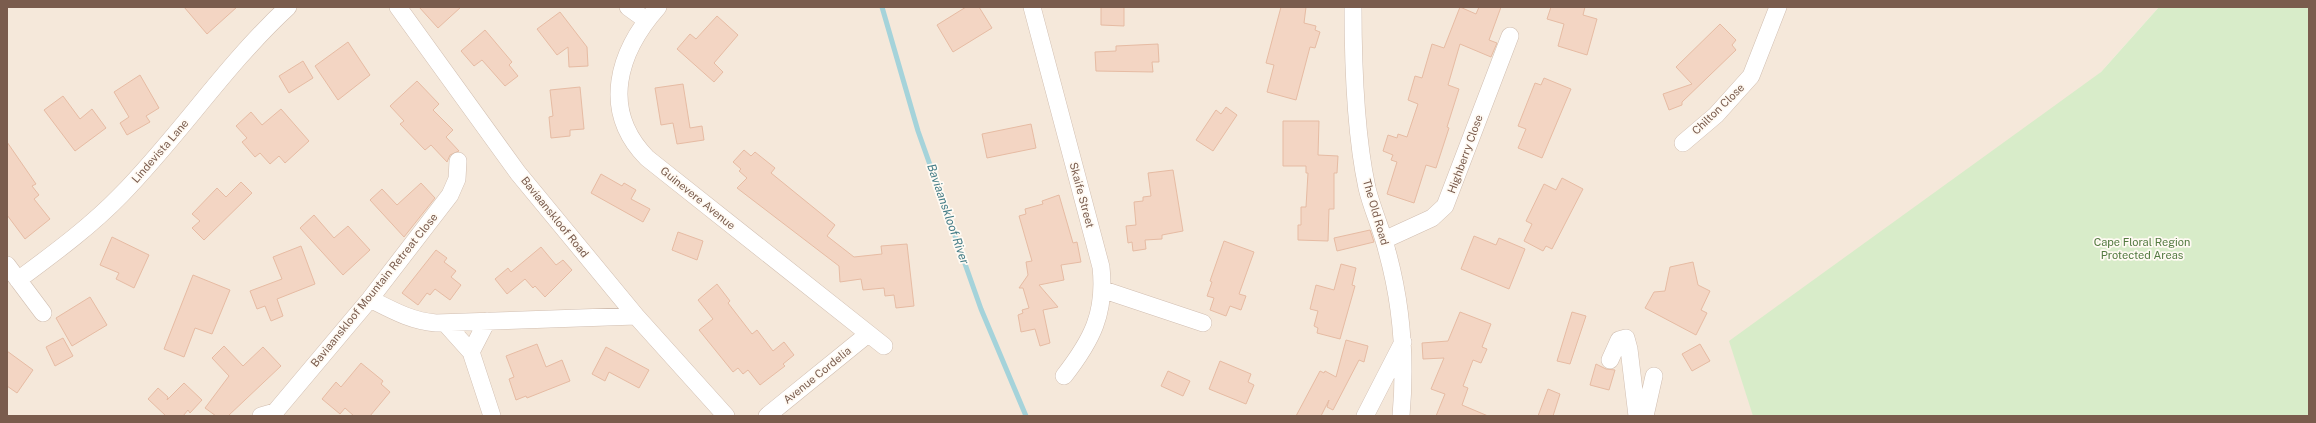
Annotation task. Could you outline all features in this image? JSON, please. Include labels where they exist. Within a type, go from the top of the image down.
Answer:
[{"type":"street","name":"Lindevista Lane","points":[[18,280],[92,222],[121,195],[180,129],[247,46],[288,7]]},
{"type":"street","name":"Baviaanskloof Road","points":[[398,7],[518,173],[636,316],[726,416]]},
{"type":"street","points":[[628,7],[646,20]]},
{"type":"street","name":"Guinevere Avenue","points":[[658,7],[646,20],[632,41],[620,70],[620,98],[623,125],[633,144],[647,158],[884,346]]},
{"type":"street","name":"Skaife Street","points":[[1032,7],[1100,267],[1104,290],[1092,334],[1081,355],[1064,376]]},
{"type":"street","name":"The Old Road","points":[[1353,7],[1353,41],[1359,133],[1367,188],[1384,240],[1400,311],[1404,371],[1401,416]]},
{"type":"street","name":"Chilton Close","points":[[1683,143],[1716,115],[1751,76],[1778,7]]},
{"type":"street","name":"Highberry Close","points":[[1384,240],[1432,218],[1445,206],[1510,36]]},
{"type":"street","name":"Baviaanskloof Mountain Retreat Close","points":[[271,415],[370,299],[450,195],[457,179],[458,161]]},
{"type":"street","points":[[7,265],[43,313]]},
{"type":"street","points":[[1104,290],[1203,323]]},
{"type":"street","points":[[370,299],[403,316],[419,322],[444,323],[636,316]]},
{"type":"street","points":[[471,352],[487,321]]},
{"type":"street","points":[[444,323],[471,352],[492,416]]},
{"type":"street","name":"Avenue Cordelia","points":[[767,416],[868,334]]},
{"type":"street","points":[[1610,360],[1619,340],[1626,338],[1629,349],[1637,416]]},
{"type":"street","points":[[1365,416],[1403,342]]},
{"type":"street","points":[[1645,416],[1654,376]]},
{"type":"shaded area","points":[[7,7],[2159,7],[2101,72],[1757,416],[7,416]]},
{"type":"green space","name":"Cape Floral Region Protected Areas","points":[[2159,7],[2309,7],[2309,416],[1753,416],[1729,341],[2101,72]]},
{"type":"building","points":[[184,7],[237,7],[207,34]]},
{"type":"building","points":[[419,7],[461,7],[438,28]]},
{"type":"building","points":[[966,7],[979,7],[992,28],[953,52],[937,25]]},
{"type":"building","points":[[1101,7],[1124,7],[1124,26],[1101,25]]},
{"type":"building","points":[[1281,7],[1306,7],[1304,23],[1316,26],[1315,30],[1320,32],[1315,48],[1310,47],[1296,100],[1267,92],[1274,65],[1266,63]]},
{"type":"building","points":[[1460,7],[1476,14],[1479,7],[1501,7],[1489,40],[1497,43],[1491,57],[1460,44],[1448,85],[1459,89],[1447,127],[1449,128],[1436,168],[1426,165],[1414,203],[1387,194],[1397,162],[1391,160],[1393,155],[1383,151],[1388,135],[1397,138],[1398,134],[1407,137],[1418,104],[1408,100],[1415,76],[1422,78],[1432,44],[1444,48]]},
{"type":"building","points":[[1551,7],[1585,7],[1583,15],[1597,19],[1587,55],[1558,46],[1564,24],[1547,19]]},
{"type":"building","points":[[560,12],[587,47],[588,66],[569,67],[568,47],[557,55],[537,29]]},
{"type":"building","points":[[717,16],[738,35],[714,63],[723,72],[714,82],[677,49],[690,34],[696,39]]},
{"type":"building","points":[[1720,24],[1736,40],[1732,45],[1736,50],[1682,102],[1682,105],[1669,110],[1663,94],[1692,84],[1676,67]]},
{"type":"building","points":[[485,30],[512,62],[509,65],[518,76],[505,86],[482,60],[474,66],[461,51]]},
{"type":"building","points":[[348,42],[370,75],[338,100],[315,66]]},
{"type":"building","points":[[1158,44],[1159,62],[1152,62],[1153,72],[1096,71],[1095,52],[1116,51],[1116,46]]},
{"type":"building","points":[[303,61],[313,78],[289,93],[279,76]]},
{"type":"building","points":[[140,75],[159,108],[146,116],[150,122],[127,135],[120,123],[129,117],[114,92]]},
{"type":"building","points":[[1544,78],[1571,89],[1542,158],[1518,148],[1526,129],[1518,126],[1535,83],[1541,85]]},
{"type":"building","points":[[417,81],[439,104],[433,110],[453,130],[446,137],[459,151],[450,155],[447,162],[431,145],[425,150],[400,124],[404,121],[390,106]]},
{"type":"building","points":[[683,84],[690,128],[702,126],[704,140],[677,144],[673,123],[661,125],[655,88]]},
{"type":"building","points":[[580,87],[584,129],[570,130],[570,136],[551,138],[549,117],[553,116],[550,90]]},
{"type":"building","points":[[63,96],[80,119],[92,109],[106,128],[75,151],[44,110]]},
{"type":"building","points":[[1226,107],[1237,115],[1213,151],[1196,140],[1216,110],[1221,114]]},
{"type":"building","points":[[281,109],[309,141],[285,163],[279,156],[270,164],[260,153],[255,157],[242,142],[247,138],[236,126],[251,112],[262,125]]},
{"type":"building","points":[[1283,121],[1319,121],[1318,155],[1338,156],[1337,173],[1334,173],[1334,209],[1329,209],[1328,241],[1298,240],[1298,225],[1301,225],[1301,207],[1306,207],[1308,173],[1306,173],[1306,166],[1283,166]]},
{"type":"building","points":[[1031,124],[1036,148],[987,158],[982,134]]},
{"type":"building","points":[[7,142],[36,184],[32,186],[39,195],[34,199],[50,219],[25,239],[7,215]]},
{"type":"building","points":[[744,150],[751,156],[755,152],[775,168],[771,173],[835,225],[827,236],[854,257],[882,254],[881,246],[907,244],[914,306],[896,308],[894,295],[885,296],[884,288],[863,290],[861,279],[840,282],[839,266],[737,188],[747,178],[739,171],[741,169],[733,162]]},
{"type":"building","points":[[1173,170],[1183,231],[1162,235],[1162,239],[1145,240],[1146,249],[1133,251],[1132,242],[1128,243],[1126,226],[1136,225],[1134,202],[1143,201],[1143,197],[1151,196],[1148,173]]},
{"type":"building","points":[[601,174],[622,186],[624,183],[636,190],[631,199],[650,209],[643,222],[591,193]]},
{"type":"building","points":[[1562,178],[1583,189],[1552,249],[1546,246],[1543,251],[1524,241],[1532,224],[1526,221],[1544,184],[1556,190]]},
{"type":"building","points":[[241,182],[252,193],[204,240],[192,228],[200,221],[192,214],[217,188],[226,197]]},
{"type":"building","points":[[421,183],[435,198],[404,237],[370,200],[382,189],[397,205]]},
{"type":"building","points":[[1059,195],[1073,243],[1077,242],[1081,262],[1061,265],[1064,280],[1039,285],[1058,307],[1043,310],[1050,343],[1040,346],[1035,329],[1021,332],[1018,315],[1023,313],[1022,310],[1029,308],[1023,288],[1019,288],[1028,275],[1026,262],[1032,261],[1019,216],[1026,214],[1025,209],[1043,204],[1042,201]]},
{"type":"building","points":[[314,215],[334,238],[348,226],[370,250],[343,275],[300,228]]},
{"type":"building","points":[[1370,230],[1374,242],[1337,251],[1334,238]]},
{"type":"building","points":[[678,232],[703,241],[697,260],[672,250]]},
{"type":"building","points":[[1474,236],[1496,245],[1499,238],[1525,249],[1509,289],[1461,269]]},
{"type":"building","points":[[112,237],[149,255],[134,288],[116,279],[119,273],[100,265]]},
{"type":"building","points":[[1224,241],[1254,252],[1239,294],[1246,296],[1241,310],[1230,306],[1226,316],[1210,310],[1214,298],[1207,296],[1212,282],[1210,281]]},
{"type":"building","points":[[301,246],[315,284],[277,299],[283,316],[271,321],[265,306],[257,309],[250,291],[282,279],[273,257]]},
{"type":"building","points":[[541,247],[556,265],[563,260],[572,270],[545,297],[535,286],[533,288],[525,279],[507,294],[495,279],[508,268],[511,272]]},
{"type":"building","points":[[436,250],[447,258],[444,262],[456,271],[451,277],[461,285],[450,300],[435,289],[430,295],[427,293],[418,305],[402,293]]},
{"type":"building","points":[[1693,262],[1698,285],[1710,291],[1701,310],[1707,313],[1696,335],[1645,308],[1654,292],[1665,291],[1670,267]]},
{"type":"building","points":[[1341,264],[1356,268],[1352,285],[1355,286],[1340,339],[1317,333],[1318,328],[1314,326],[1318,311],[1310,309],[1316,285],[1334,290]]},
{"type":"building","points":[[193,275],[230,290],[212,334],[195,328],[184,357],[164,349]]},
{"type":"building","points":[[717,284],[730,301],[728,303],[752,334],[757,330],[773,351],[784,342],[794,355],[783,364],[785,366],[760,385],[748,370],[743,374],[738,368],[733,372],[699,330],[713,319],[698,300]]},
{"type":"building","points":[[90,297],[107,325],[72,346],[56,318]]},
{"type":"building","points":[[1460,312],[1491,324],[1482,347],[1487,349],[1481,363],[1473,360],[1463,386],[1468,388],[1462,405],[1488,416],[1436,416],[1445,394],[1431,389],[1444,358],[1423,359],[1422,343],[1448,341]]},
{"type":"building","points":[[1572,312],[1586,316],[1570,364],[1557,361]]},
{"type":"building","points":[[63,338],[73,356],[55,366],[46,347]]},
{"type":"building","points":[[1346,340],[1368,346],[1364,362],[1359,360],[1333,410],[1327,407],[1329,400],[1321,416],[1296,416],[1320,371],[1324,373],[1325,371],[1336,377]]},
{"type":"building","points":[[537,344],[546,367],[562,360],[570,381],[527,398],[526,396],[516,400],[509,379],[514,377],[506,356]]},
{"type":"building","points":[[1700,344],[1710,361],[1692,371],[1682,354]]},
{"type":"building","points":[[224,346],[243,366],[263,347],[281,366],[228,416],[216,416],[205,408],[229,376],[212,358]]},
{"type":"building","points":[[606,347],[649,370],[639,388],[609,372],[605,381],[592,374]]},
{"type":"building","points":[[7,351],[33,370],[17,393],[7,386]]},
{"type":"building","points":[[1220,361],[1251,374],[1248,382],[1254,385],[1246,404],[1209,389]]},
{"type":"building","points":[[361,363],[383,381],[381,384],[390,392],[370,416],[354,416],[345,408],[340,414],[322,399],[336,382],[341,387]]},
{"type":"building","points":[[1596,364],[1606,369],[1615,370],[1609,390],[1590,385]]},
{"type":"building","points":[[1168,371],[1190,381],[1183,396],[1161,386]]},
{"type":"building","points":[[184,383],[202,400],[190,413],[188,410],[183,416],[166,416],[148,399],[158,388],[168,397],[167,400]]},
{"type":"building","points":[[1548,389],[1560,394],[1553,416],[1538,416]]},
{"type":"waterway","name":"Baviaanskloof River","points":[[882,7],[918,131],[981,309],[1026,416]]}]
